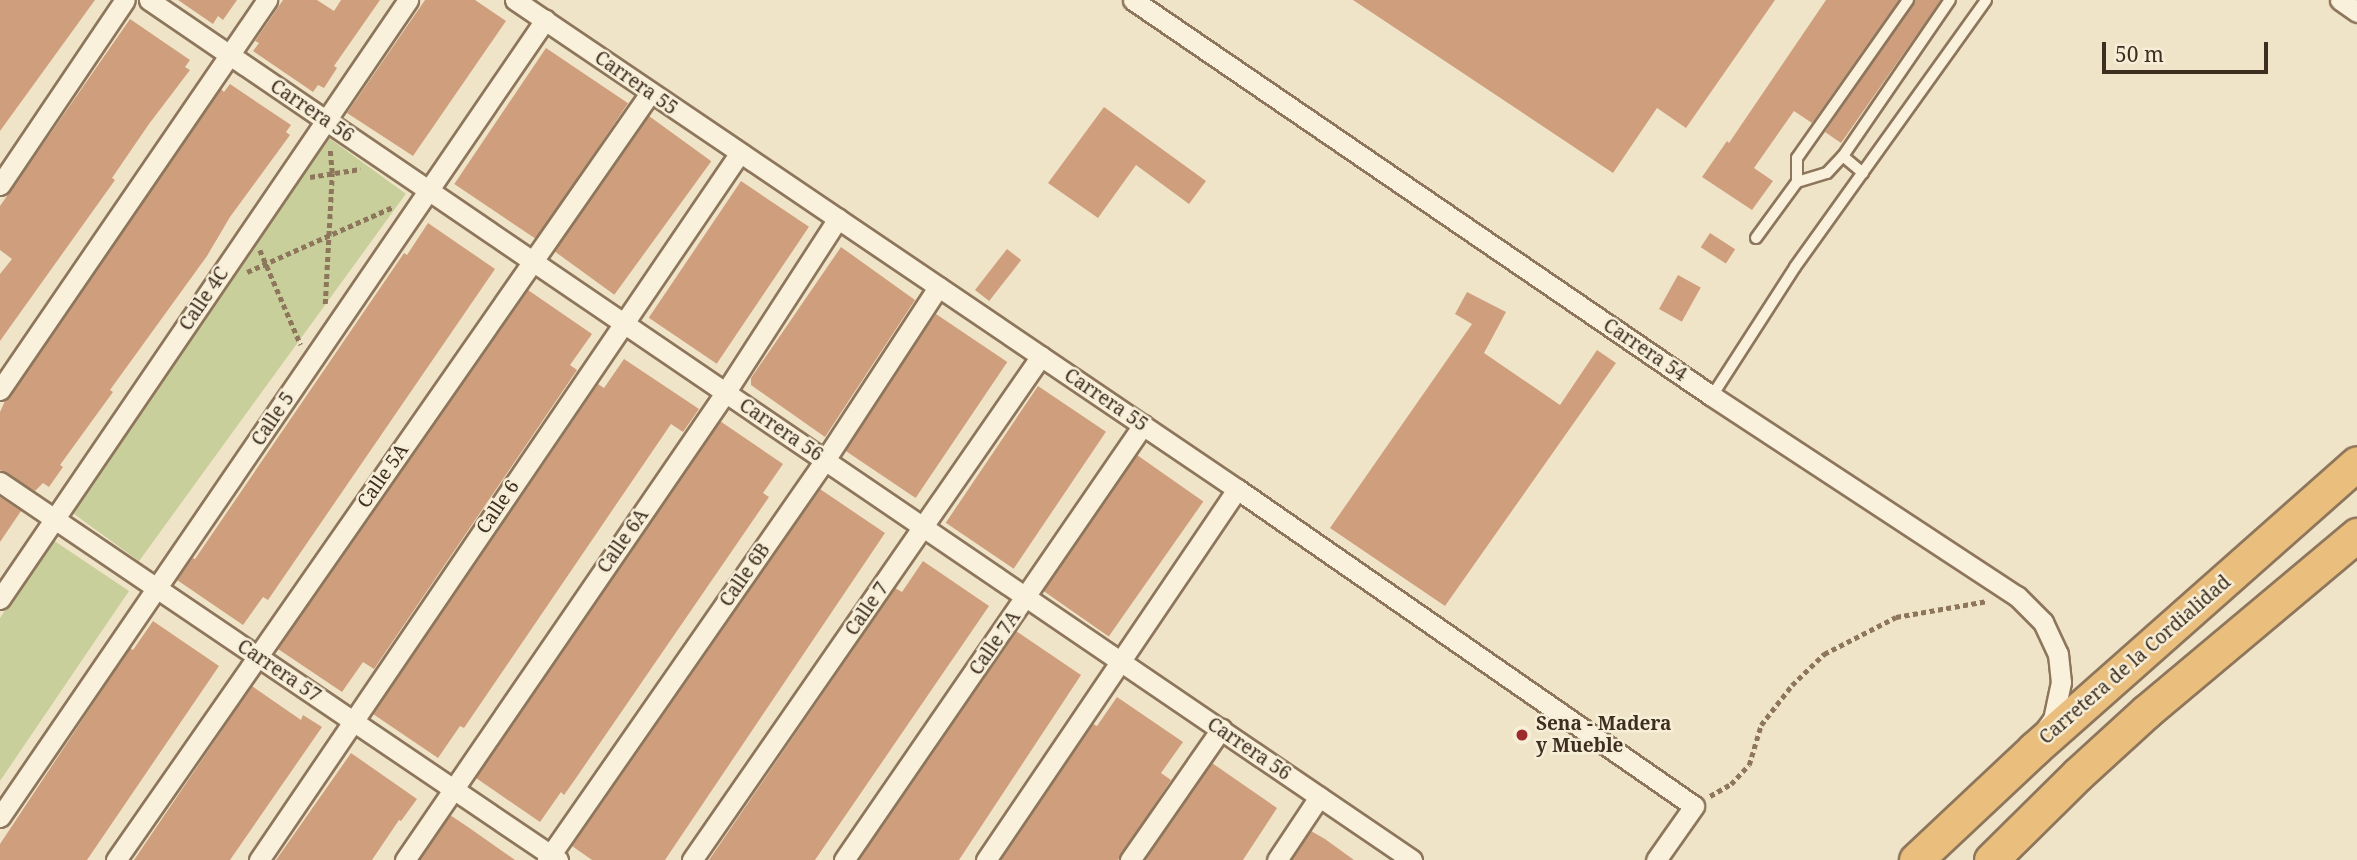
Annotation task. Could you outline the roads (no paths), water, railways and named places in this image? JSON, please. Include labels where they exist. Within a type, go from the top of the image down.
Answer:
[{"type":"highway","name":"Carretera de la Cordialidad","points":[[1916,860],[2034,749],[2357,463]]},
{"type":"highway","points":[[1991,860],[2147,711],[2357,535]]},
{"type":"street","points":[[0,186],[125,0]]},
{"type":"street","name":"Carrera 56","points":[[149,0],[1412,860]]},
{"type":"street","points":[[0,390],[267,0]]},
{"type":"street","name":"Calle 4C","points":[[0,598],[408,0]]},
{"type":"street","name":"Carrera 55","points":[[515,0],[1237,489],[1694,806],[1656,860]]},
{"type":"street","name":"Carrera 54","points":[[1133,0],[1712,396],[2017,596],[2043,622],[2058,654],[2061,682],[2053,719],[2034,749]]},
{"type":"street","points":[[2340,0],[2357,12]]},
{"type":"street","name":"Calle 5","points":[[0,817],[545,20]]},
{"type":"street","name":"Calle 5A","points":[[117,860],[256,655],[650,93]]},
{"type":"street","name":"Calle 6","points":[[259,860],[739,154]]},
{"type":"street","name":"Calle 6A","points":[[405,860],[725,393],[838,218]]},
{"type":"street","name":"Calle 6B","points":[[552,858],[825,460],[938,287]]},
{"type":"street","name":"Calle 7","points":[[692,860],[1041,356]]},
{"type":"street","name":"Calle 7A","points":[[844,860],[1143,425]]},
{"type":"street","name":"Carrera 57","points":[[0,482],[552,858]]},
{"type":"street","points":[[986,860],[1237,489]]},
{"type":"street","points":[[1130,860],[1221,730]]},
{"type":"street","points":[[1277,860],[1319,797]]},
{"type":"lane","points":[[1756,238],[1797,182],[1797,158],[1908,0]]},
{"type":"lane","points":[[1797,182],[1827,173],[1843,156],[1950,0]]},
{"type":"lane","points":[[1712,396],[1788,278],[1986,0]]},
{"type":"lane","points":[[1843,156],[1863,173]]},
{"type":"place","name":"Sena - Madera y Mueble","points":[[1522,735]]}]
